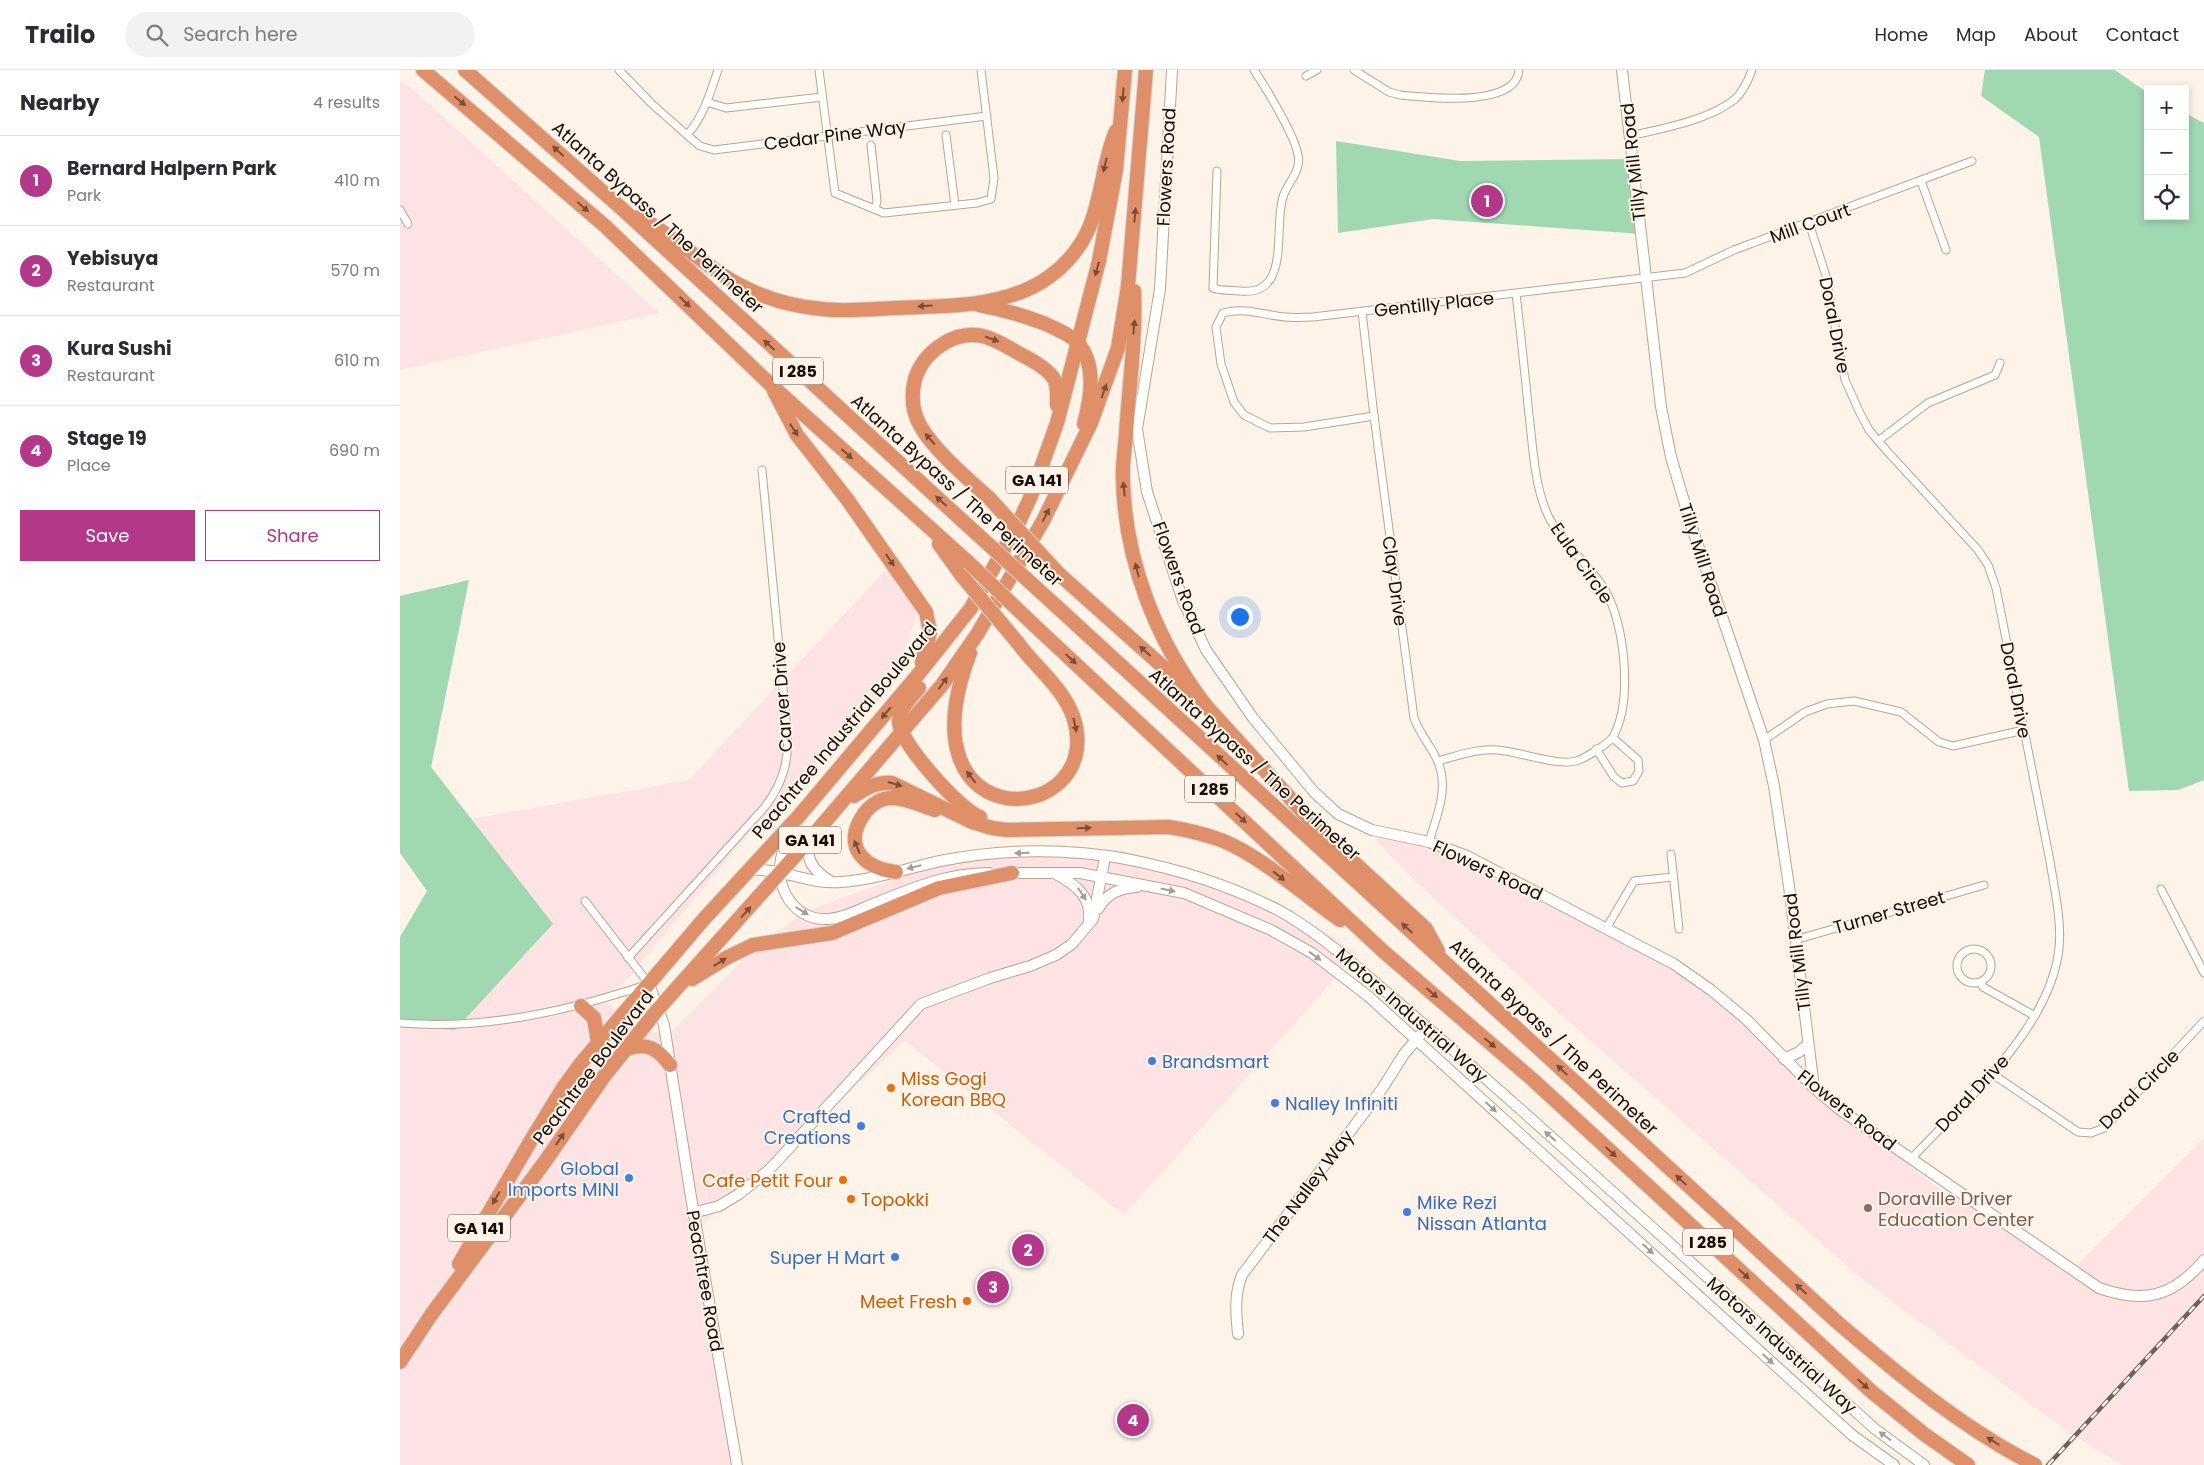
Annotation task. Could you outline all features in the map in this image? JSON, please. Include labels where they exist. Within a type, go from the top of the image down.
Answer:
[{"type":"highway","name":"I 285","points":[[423,70],[606,226],[772,386],[969,563],[1384,952],[1532,1079],[1872,1392],[1924,1434],[1968,1465]]},
{"type":"highway","name":"Atlanta Bypass / The Perimeter","points":[[465,70],[620,207],[1753,1246],[1888,1366],[1974,1429],[2036,1465]]},
{"type":"highway","name":"Peachtree Industrial Boulevard","points":[[649,984],[748,870],[800,816],[917,676],[970,608],[1031,496],[1057,423],[1109,216],[1125,70]]},
{"type":"highway","name":"GA 141","points":[[678,988],[811,838],[942,685],[978,633],[1043,521],[1100,402],[1118,348],[1133,240],[1146,70]]},
{"type":"highway","points":[[620,207],[676,239],[735,282],[754,292],[792,304],[836,310],[974,304],[1009,296],[1033,287],[1052,276],[1072,257],[1084,238],[1092,217],[1109,146],[1121,119]]},
{"type":"highway","points":[[1133,240],[1135,318],[1123,480],[1129,537],[1146,602],[1191,686],[1207,707],[1321,832],[1426,929],[1443,960]]},
{"type":"highway","points":[[974,304],[1031,319],[1078,342],[1088,363],[1091,380],[1089,402],[1078,451]]},
{"type":"highway","points":[[1057,423],[1057,393],[1054,379],[1024,356],[985,336],[964,336],[945,342],[924,360],[913,386],[912,395],[915,416],[926,435],[989,498],[1059,574],[1207,707]]},
{"type":"highway","points":[[772,386],[796,435],[847,499],[926,612],[930,625],[929,638],[917,676]]},
{"type":"highway","points":[[924,523],[962,576],[1054,685],[1069,708],[1075,724],[1077,741],[1071,765],[1055,786],[1038,796],[1013,800],[996,797],[977,785],[962,764],[956,746],[954,725],[958,690],[978,633]]},
{"type":"highway","points":[[970,608],[954,640],[902,710],[899,720],[901,734],[951,795],[974,815],[1000,824],[1036,828]]},
{"type":"highway","points":[[837,808],[866,788],[884,782],[906,788],[972,822]]},
{"type":"highway","points":[[896,872],[882,869],[866,860],[854,844],[853,835],[856,826],[866,812],[876,802],[889,798],[899,799],[972,822],[1007,830],[1169,827],[1192,831],[1223,841],[1261,862],[1384,952]]},
{"type":"highway","points":[[678,988],[728,957],[753,945],[832,933],[939,888],[1012,873]]},
{"type":"highway","name":"Peachtree Boulevard","points":[[400,1362],[430,1315],[563,1088],[598,1042],[649,984]]},
{"type":"highway","name":"Peachtree Boulevard","points":[[430,1315],[627,1049],[678,988]]},
{"type":"highway","points":[[581,1006],[594,1018],[598,1031],[598,1042]]},
{"type":"highway","points":[[627,1049],[639,1046],[651,1047],[659,1051],[670,1066]]},
{"type":"street","name":"Cedar Pine Way","points":[[619,70],[652,104],[700,146],[714,150],[986,116]]},
{"type":"street","points":[[688,135],[697,124],[718,70]]},
{"type":"street","points":[[819,70],[835,193],[884,213],[955,205],[991,198],[994,178],[981,70]]},
{"type":"street","name":"Flowers Road","points":[[1172,70],[1160,289],[1138,429],[1147,492],[1183,601],[1197,634],[1253,718],[1314,792],[1338,814],[1372,830],[1430,842],[1467,856],[1607,927],[1674,964],[1706,986],[1746,1020],[1814,1088],[1865,1128],[2099,1288],[2116,1294],[2140,1298],[2173,1289],[2190,1276],[2204,1260]]},
{"type":"street","points":[[1217,171],[1213,288],[1247,292],[1260,290],[1270,281],[1275,266],[1278,253],[1282,197],[1296,173],[1299,156],[1294,143],[1254,70]]},
{"type":"street","points":[[1306,76],[1317,70]]},
{"type":"street","points":[[1354,70],[1389,92],[1400,95],[1472,99],[1500,91],[1515,81],[1518,70]]},
{"type":"street","name":"Tilly Mill Road","points":[[1622,70],[1657,378],[1671,457],[1710,585],[1764,740],[1776,796],[1814,1088]]},
{"type":"street","points":[[1630,136],[1696,118],[1718,109],[1735,99],[1746,85],[1752,70]]},
{"type":"street","points":[[707,102],[726,108],[822,96]]},
{"type":"street","points":[[946,135],[955,205]]},
{"type":"street","points":[[871,145],[877,202],[875,209]]},
{"type":"street","name":"Mill Court","points":[[1646,279],[1685,273],[1734,250],[1921,181],[1972,160]]},
{"type":"street","points":[[1921,181],[1946,250]]},
{"type":"street","points":[[400,210],[408,224]]},
{"type":"street","name":"Doral Drive","points":[[1809,223],[1826,276],[1846,380],[1860,413],[1878,441],[1968,538],[1988,565],[1996,588],[2050,860],[2060,946],[2056,965],[2035,1016],[2018,1043],[1911,1159]]},
{"type":"street","name":"Gentilly Place","points":[[1374,416],[1304,427],[1270,428],[1244,415],[1234,402],[1221,364],[1216,327],[1223,313],[1237,309],[1284,317],[1313,318],[1646,279]]},
{"type":"street","name":"Eula Circle","points":[[1516,294],[1535,471],[1546,512],[1561,536],[1604,589],[1613,606],[1620,635],[1624,678],[1624,704],[1612,738]]},
{"type":"street","name":"Clay Drive","points":[[1362,312],[1414,718],[1420,734],[1438,761],[1444,784],[1430,842]]},
{"type":"street","points":[[1878,441],[1928,403],[1995,375],[2000,363]]},
{"type":"street","name":"Carver Drive","points":[[628,958],[763,809],[777,789],[786,764],[788,736],[762,470]]},
{"type":"street","points":[[1764,740],[1805,712],[1827,704],[1854,701],[1902,712],[1939,742],[1953,746],[2024,730]]},
{"type":"street","points":[[1438,761],[1470,752],[1495,750],[1562,762],[1577,761],[1612,738],[1638,760],[1639,771],[1633,781],[1622,783],[1614,777],[1596,750]]},
{"type":"street","name":"Motors Industrial Way","points":[[800,816],[782,853],[781,871],[785,895],[790,902],[808,916],[828,919],[844,916],[946,876],[1054,873],[1103,876],[1184,893],[1271,930],[1292,941],[1312,953],[1368,996],[1852,1435],[1894,1465]]},
{"type":"street","points":[[811,838],[808,847],[811,864],[822,876],[833,883]]},
{"type":"street","name":"Motors Industrial Way","points":[[748,870],[781,871],[833,883],[855,881],[946,860],[988,854],[1036,852],[1105,857],[1125,859],[1179,872],[1241,893],[1281,912],[1333,947],[1427,1027],[1582,1164],[1875,1429],[1924,1465]]},
{"type":"street","points":[[1671,854],[1679,929]]},
{"type":"street","points":[[1091,923],[1103,876],[1105,857]]},
{"type":"street","points":[[1054,873],[1083,892],[1090,912],[1091,923]]},
{"type":"street","points":[[1607,927],[1634,881],[1673,877]]},
{"type":"street","name":"Turner Street","points":[[1794,940],[1984,885]]},
{"type":"street","points":[[693,1213],[719,1206],[739,1194],[769,1170],[921,1004],[1056,955],[1072,944],[1091,923],[1102,903],[1121,888],[1149,886]]},
{"type":"street","points":[[2161,889],[2204,973]]},
{"type":"street","points":[[400,1023],[468,1025],[524,1018],[581,1006],[649,984],[585,901]]},
{"type":"street","points":[[1980,982],[1989,973],[1990,960],[1980,951],[1967,950],[1958,960],[1958,972],[1967,982],[1980,982],[1983,986],[2035,1016]]},
{"type":"street","name":"Peachtree Road","points":[[649,984],[660,1008],[693,1213],[737,1465]]},
{"type":"street","name":"Doral Circle","points":[[1991,1073],[2064,1124],[2078,1132],[2091,1133],[2104,1128],[2204,1021]]},
{"type":"street","name":"The Nalley Way","points":[[1238,1334],[1235,1306],[1242,1275],[1382,1089],[1404,1054],[1427,1027]]},
{"type":"street","points":[[1784,1059],[1799,1052],[1808,1044]]},
{"type":"shaded area","points":[[400,81],[409,86],[659,313],[400,370]]},
{"type":"shaded area","points":[[896,559],[918,613],[887,693],[757,824],[607,1003],[641,1029],[668,1035],[759,944],[809,910],[922,869],[1000,852],[1120,850],[1277,902],[1357,953],[1124,1215],[905,1041],[700,1227],[740,1465],[400,1465],[400,1026],[455,1030],[553,925],[471,819],[689,780]]},
{"type":"shaded area","points":[[1374,838],[1421,844],[1652,953],[1749,1016],[1821,1096],[1938,1188],[2073,1269],[2204,1138],[2204,1465],[2122,1465],[2071,1434],[1861,1278],[1577,1029],[1418,884]]},
{"type":"green space","points":[[1985,70],[2115,70],[2144,90],[2144,220],[2189,220],[2189,115],[2204,123],[2204,780],[2178,790],[2129,791],[2039,137],[1981,96]]},
{"type":"green space","points":[[1336,141],[1460,161],[1632,159],[1641,234],[1433,219],[1338,233]]},
{"type":"green space","points":[[469,580],[431,767],[553,924],[455,1030],[400,1026],[400,937],[427,891],[400,853],[400,596]]},
{"type":"railway","points":[[2048,1465],[2204,1296]]},
{"type":"place","name":"Bernard Halpern Park","points":[[1487,201]]},
{"type":"place","name":"Brandsmart","points":[[1152,1061]]},
{"type":"place","name":"Miss Gogi Korean BBQ","points":[[891,1088]]},
{"type":"place","name":"Nalley Infiniti","points":[[1275,1103]]},
{"type":"place","name":"Crafted Creations","points":[[861,1126]]},
{"type":"place","name":"Global Imports MINI","points":[[629,1178]]},
{"type":"place","name":"Cafe Petit Four","points":[[843,1180]]},
{"type":"place","name":"Topokki","points":[[851,1199]]},
{"type":"place","name":"Doraville Driver Education Center","points":[[1868,1208]]},
{"type":"place","name":"Mike Rezi Nissan Atlanta","points":[[1407,1212]]},
{"type":"place","name":"Yebisuya","points":[[1028,1250]]},
{"type":"place","name":"Super H Mart","points":[[895,1257]]},
{"type":"place","name":"Kura Sushi","points":[[993,1287]]},
{"type":"place","name":"Meet Fresh","points":[[967,1301]]},
{"type":"place","name":"Stage 19","points":[[1133,1420]]}]
